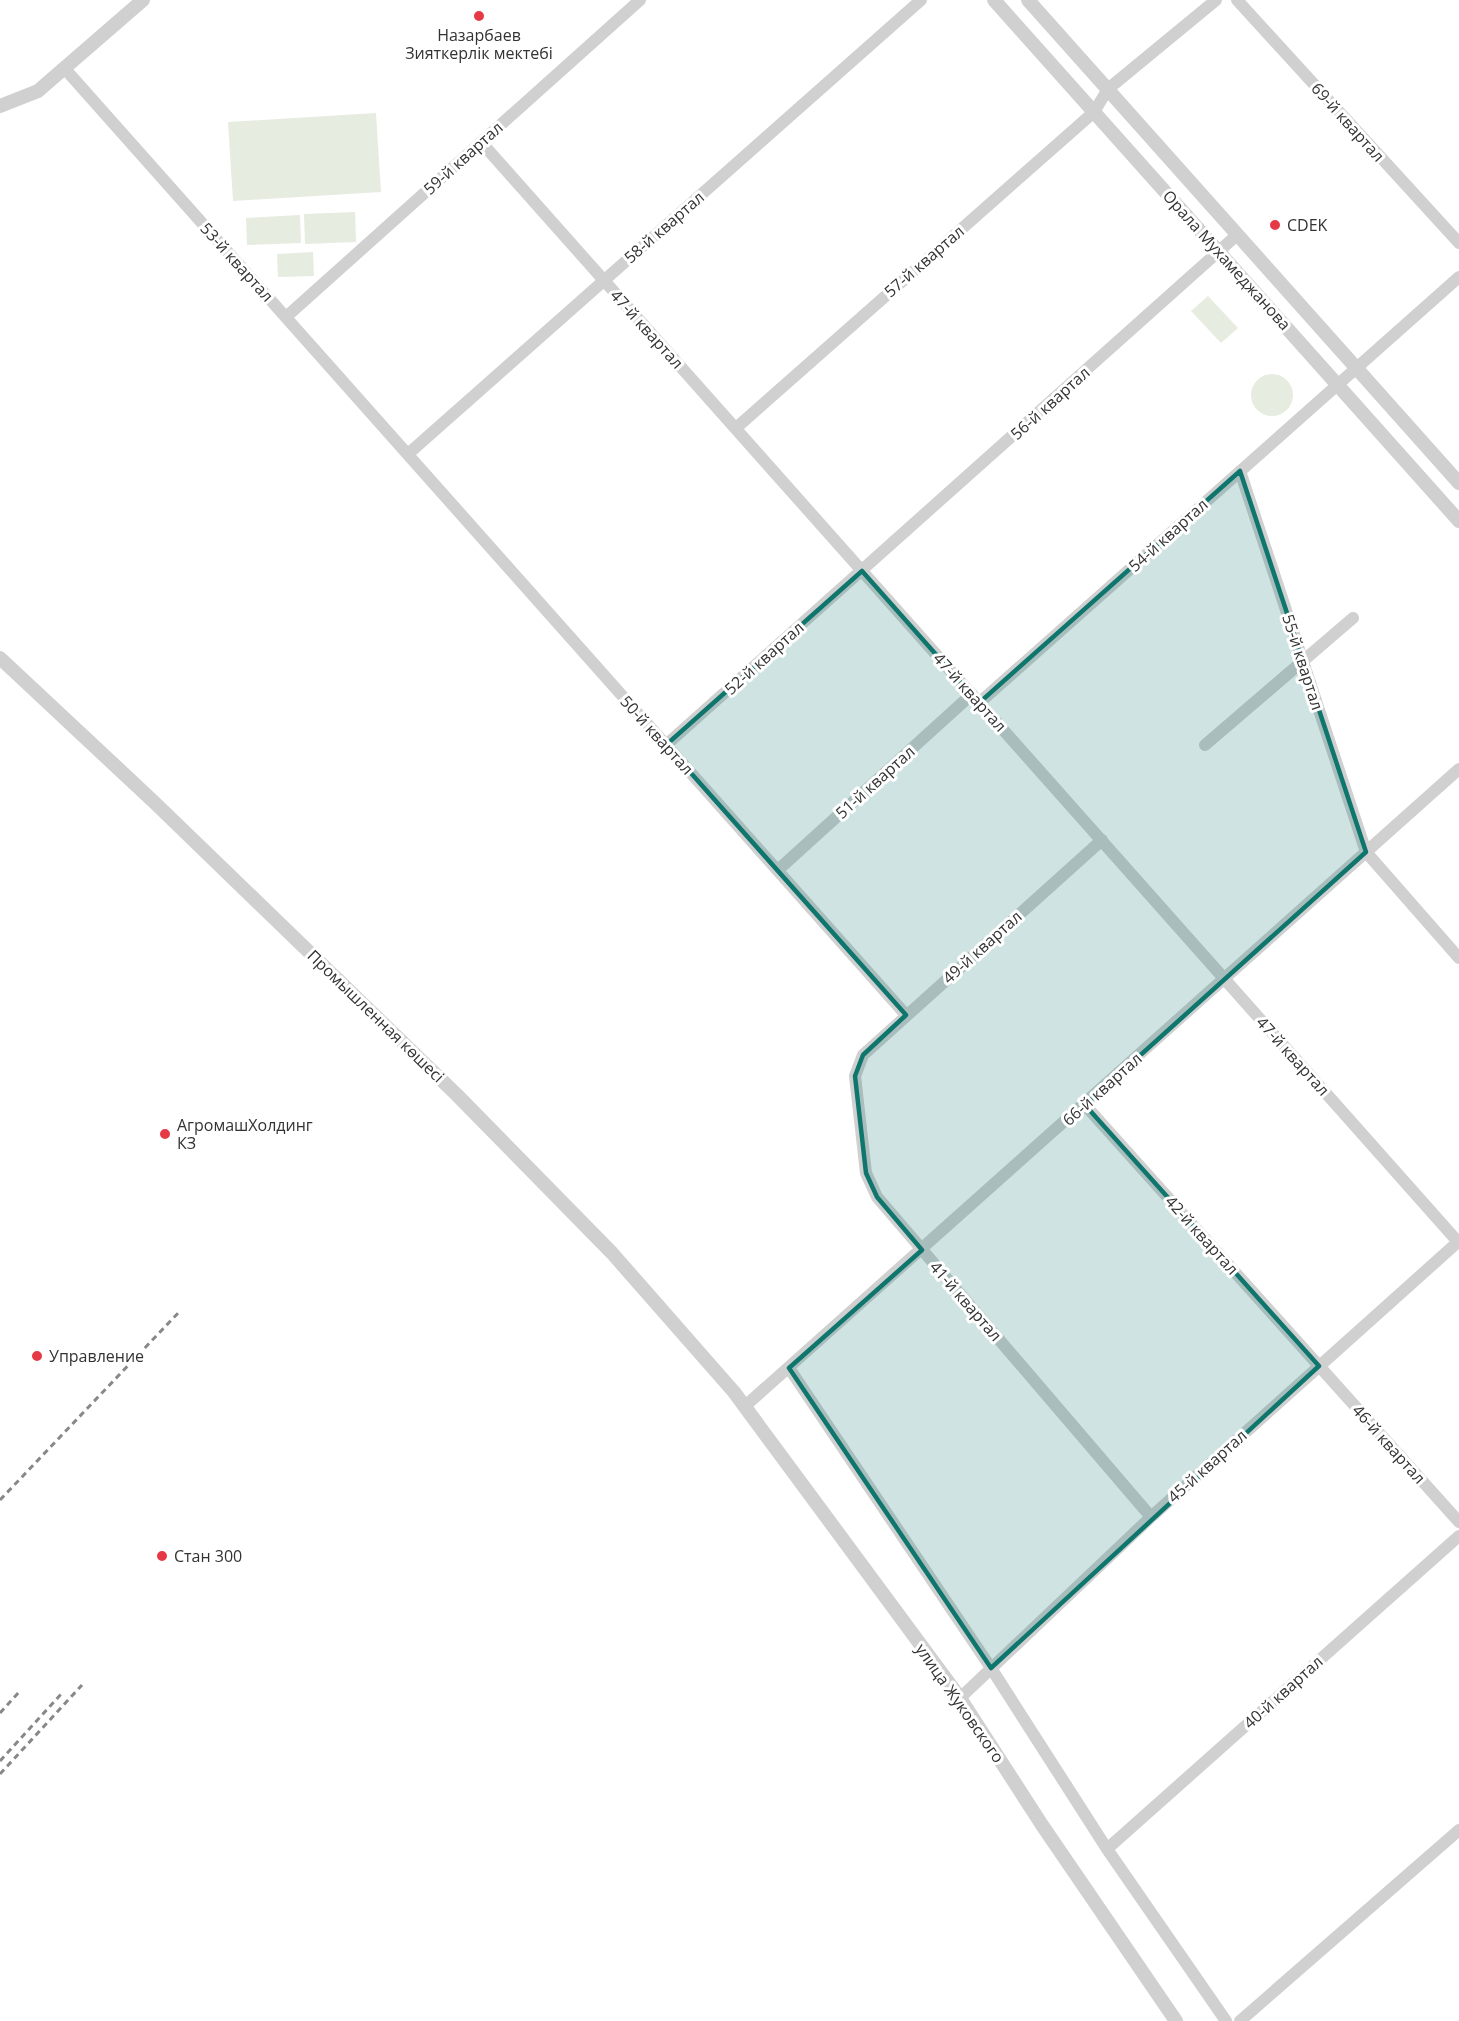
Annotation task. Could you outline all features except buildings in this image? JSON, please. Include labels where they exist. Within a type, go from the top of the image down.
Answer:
[{"type":"street","points":[[0,106],[38,91],[66,70],[143,0]]},
{"type":"street","name":"59-й квартал","points":[[285,317],[640,0]]},
{"type":"street","name":"58-й квартал","points":[[408,454],[921,0]]},
{"type":"street","name":"Орала Мухамеджанова","points":[[994,0],[1459,521]]},
{"type":"street","name":"Орала Мухамеджанова","points":[[1028,0],[1459,483]]},
{"type":"street","points":[[1108,89],[1216,0]]},
{"type":"street","name":"69-й квартал","points":[[1237,0],[1459,243]]},
{"type":"street","name":"53-й квартал","points":[[66,70],[408,454]]},
{"type":"street","name":"57-й квартал","points":[[736,428],[1094,112],[1108,89]]},
{"type":"street","name":"47-й квартал","points":[[481,142],[1459,1242]]},
{"type":"street","name":"56-й квартал","points":[[862,571],[1237,235]]},
{"type":"street","name":"54-й квартал","points":[[976,698],[1240,471],[1459,277]]},
{"type":"street","name":"50-й квартал","points":[[408,454],[906,1015]]},
{"type":"street","name":"55-й квартал","points":[[1240,471],[1366,852]]},
{"type":"street","name":"52-й квартал","points":[[666,745],[862,571]]},
{"type":"street","points":[[1205,745],[1353,618]]},
{"type":"street","name":"Промышленная көшесі","points":[[0,658],[155,802],[457,1095],[612,1253],[734,1392]]},
{"type":"street","name":"51-й квартал","points":[[778,870],[976,698]]},
{"type":"street","name":"66-й квартал","points":[[744,1407],[1459,769]]},
{"type":"street","name":"49-й квартал","points":[[863,1055],[1102,840]]},
{"type":"street","points":[[1366,852],[1459,958]]},
{"type":"street","name":"41-й квартал","points":[[863,1055],[855,1076],[866,1173],[877,1197],[1151,1517]]},
{"type":"street","name":"42-й квартал","points":[[1085,1105],[1319,1366]]},
{"type":"street","name":"45-й квартал","points":[[960,1698],[1151,1517],[1459,1242]]},
{"type":"street","name":"46-й квартал","points":[[1319,1366],[1459,1522]]},
{"type":"street","points":[[789,1368],[991,1668],[1107,1849],[1226,2021]]},
{"type":"street","name":"улица Жуковского","points":[[734,1392],[960,1698],[1042,1825],[1176,2021]]},
{"type":"street","name":"40-й квартал","points":[[1107,1849],[1459,1536]]},
{"type":"street","points":[[1240,2021],[1459,1830]]},
{"type":"highlighted area","points":[[1240,471],[1366,852],[1085,1105],[1319,1366],[991,1668],[789,1368],[922,1250],[877,1197],[866,1173],[855,1076],[863,1055],[906,1015],[666,745],[862,571],[979,703]]},
{"type":"shaded area","points":[[376,113],[381,192],[233,201],[228,122]]},
{"type":"shaded area","points":[[355,212],[356,242],[305,244],[304,214]]},
{"type":"shaded area","points":[[300,215],[301,243],[247,245],[246,218]]},
{"type":"shaded area","points":[[313,252],[314,276],[278,277],[277,254]]},
{"type":"shaded area","points":[[1208,296],[1238,328],[1221,343],[1191,311]]},
{"type":"shaded area","points":[[1272,374],[1280,375],[1287,380],[1292,387],[1292,403],[1287,410],[1280,415],[1272,416],[1264,415],[1257,410],[1252,403],[1251,395],[1252,387],[1257,380],[1264,375]]},
{"type":"railway","points":[[0,1500],[180,1311]]},
{"type":"railway","points":[[0,1774],[82,1685]]},
{"type":"railway","points":[[0,1713],[19,1692]]},
{"type":"railway","points":[[0,1761],[63,1692]]},
{"type":"place","name":"Назарбаев Зияткерлік мектебі","points":[[479,16]]},
{"type":"place","name":"CDEK","points":[[1275,225]]},
{"type":"place","name":"АгромашХолдинг КЗ","points":[[165,1134]]},
{"type":"place","name":"Управление","points":[[37,1356]]},
{"type":"place","name":"Стан 300","points":[[162,1556]]}]
